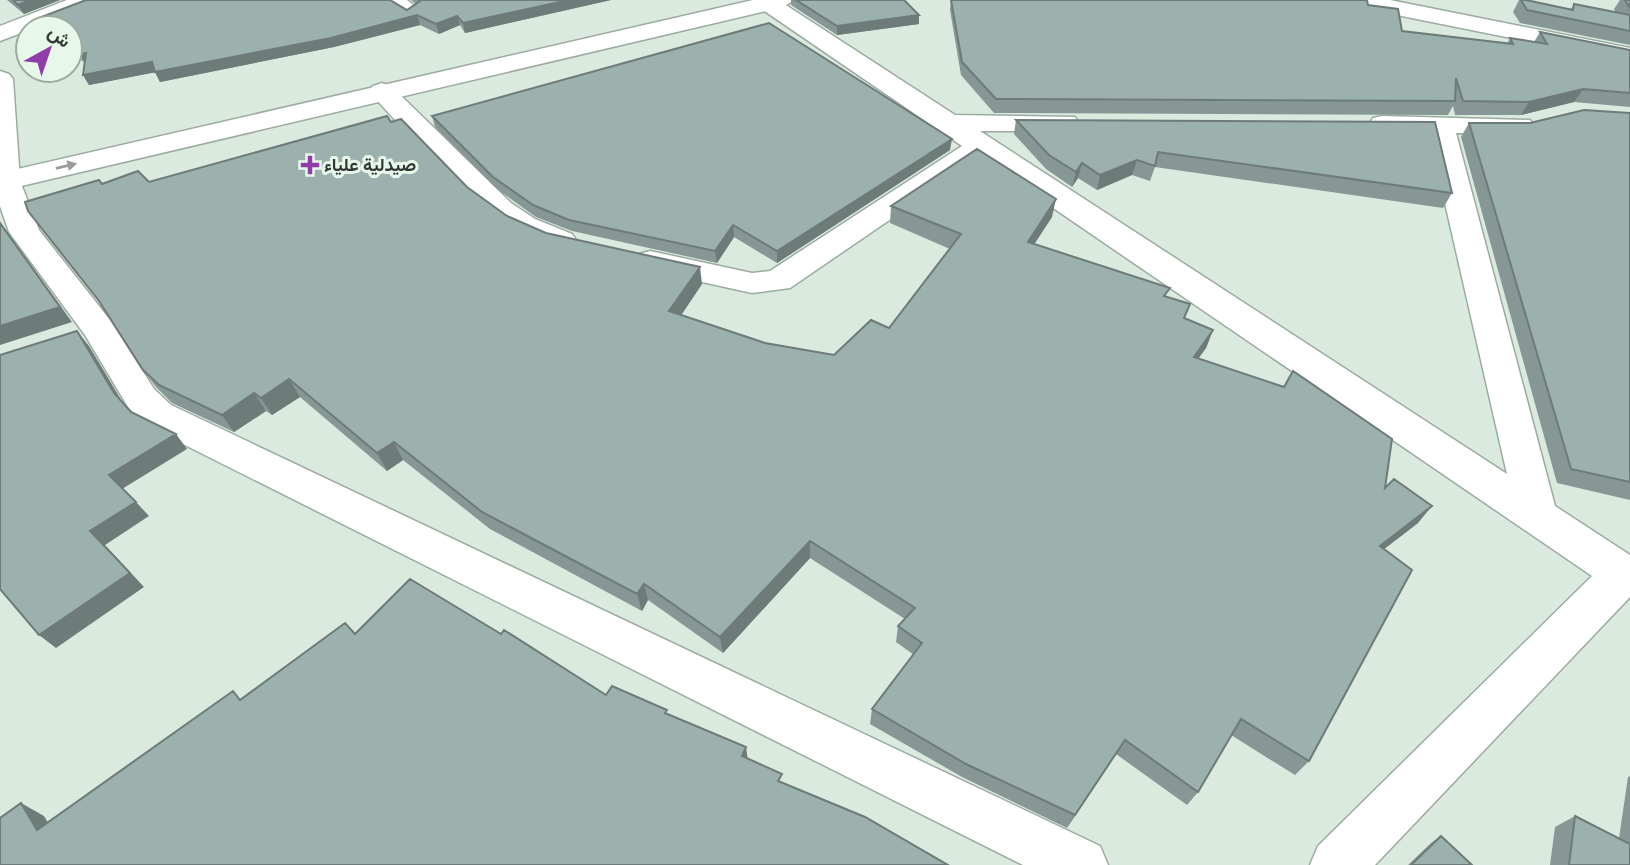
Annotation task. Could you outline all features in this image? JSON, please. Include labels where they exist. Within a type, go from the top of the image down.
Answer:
[{"type":"street","points":[[0,34],[87,0]]},
{"type":"street","points":[[3,171],[704,0]]},
{"type":"street","points":[[1357,0],[1629,57]]},
{"type":"street","points":[[3,171],[382,91],[776,1],[983,144],[1626,576],[1337,865]]},
{"type":"street","points":[[0,79],[3,171],[24,232],[79,334],[158,415],[1081,865]]},
{"type":"street","points":[[382,91],[500,209],[524,225],[562,241],[587,247]]},
{"type":"street","points":[[1356,124],[1521,126],[1547,120]]},
{"type":"street","points":[[953,123],[1092,123]]},
{"type":"street","points":[[1440,124],[1538,519]]},
{"type":"street","points":[[625,255],[752,283],[778,281],[983,144]]},
{"type":"building","points":[[13,0],[30,0],[18,5]]},
{"type":"building","points":[[86,0],[390,0],[407,10],[419,0],[569,0],[463,23],[457,16],[436,24],[417,15],[331,38],[155,72],[152,62],[84,75],[84,14],[49,14]]},
{"type":"building","points":[[796,0],[904,0],[919,15],[837,26]]},
{"type":"building","points":[[951,0],[1367,0],[1368,5],[1398,9],[1402,31],[1513,44],[1510,38],[1547,44],[1540,32],[1630,50],[1630,93],[1583,89],[1529,102],[1463,101],[1456,78],[1455,101],[996,99],[962,62]]},
{"type":"building","points":[[1521,0],[1573,10],[1574,4],[1630,15],[1630,31],[1527,10]]},
{"type":"building","points":[[769,23],[952,139],[777,251],[733,225],[715,251],[569,220],[533,205],[493,177],[432,116]]},
{"type":"building","points":[[1584,110],[1630,113],[1630,482],[1571,469],[1469,123],[1530,123]]},
{"type":"building","points":[[387,116],[391,122],[401,119],[467,187],[507,216],[546,233],[700,267],[669,311],[765,343],[834,355],[871,320],[889,328],[961,234],[891,206],[977,149],[1056,199],[1028,242],[1170,288],[1164,296],[1190,304],[1184,318],[1213,330],[1194,357],[1284,387],[1293,371],[1392,439],[1385,488],[1394,479],[1432,506],[1380,546],[1412,570],[1309,761],[1241,719],[1198,792],[1125,740],[1075,815],[966,764],[872,709],[922,643],[898,626],[915,608],[810,541],[720,637],[644,584],[637,594],[482,512],[394,442],[377,453],[289,379],[261,398],[254,393],[222,415],[159,385],[143,370],[99,301],[28,211],[25,202],[99,180],[102,184],[138,171],[149,182]]},
{"type":"building","points":[[1016,120],[1435,122],[1452,193],[1158,152],[1155,166],[1137,160],[1100,175],[1082,163],[1076,172],[1049,155]]},
{"type":"building","points":[[0,223],[60,307],[0,326]]},
{"type":"building","points":[[77,331],[114,393],[131,412],[176,434],[109,475],[136,502],[90,531],[130,573],[39,635],[0,589],[0,355]]},
{"type":"building","points":[[410,579],[501,634],[504,630],[606,695],[612,686],[667,710],[665,713],[746,747],[742,756],[782,774],[778,781],[865,817],[948,865],[0,865],[0,818],[21,803],[37,830],[233,691],[240,700],[345,623],[355,634]]},
{"type":"building","points":[[1575,816],[1630,844],[1630,865],[1569,865]]},
{"type":"building","points":[[1441,836],[1472,865],[1411,865]]},
{"type":"place","name":"صيدلية علياء","points":[[310,165]]}]
